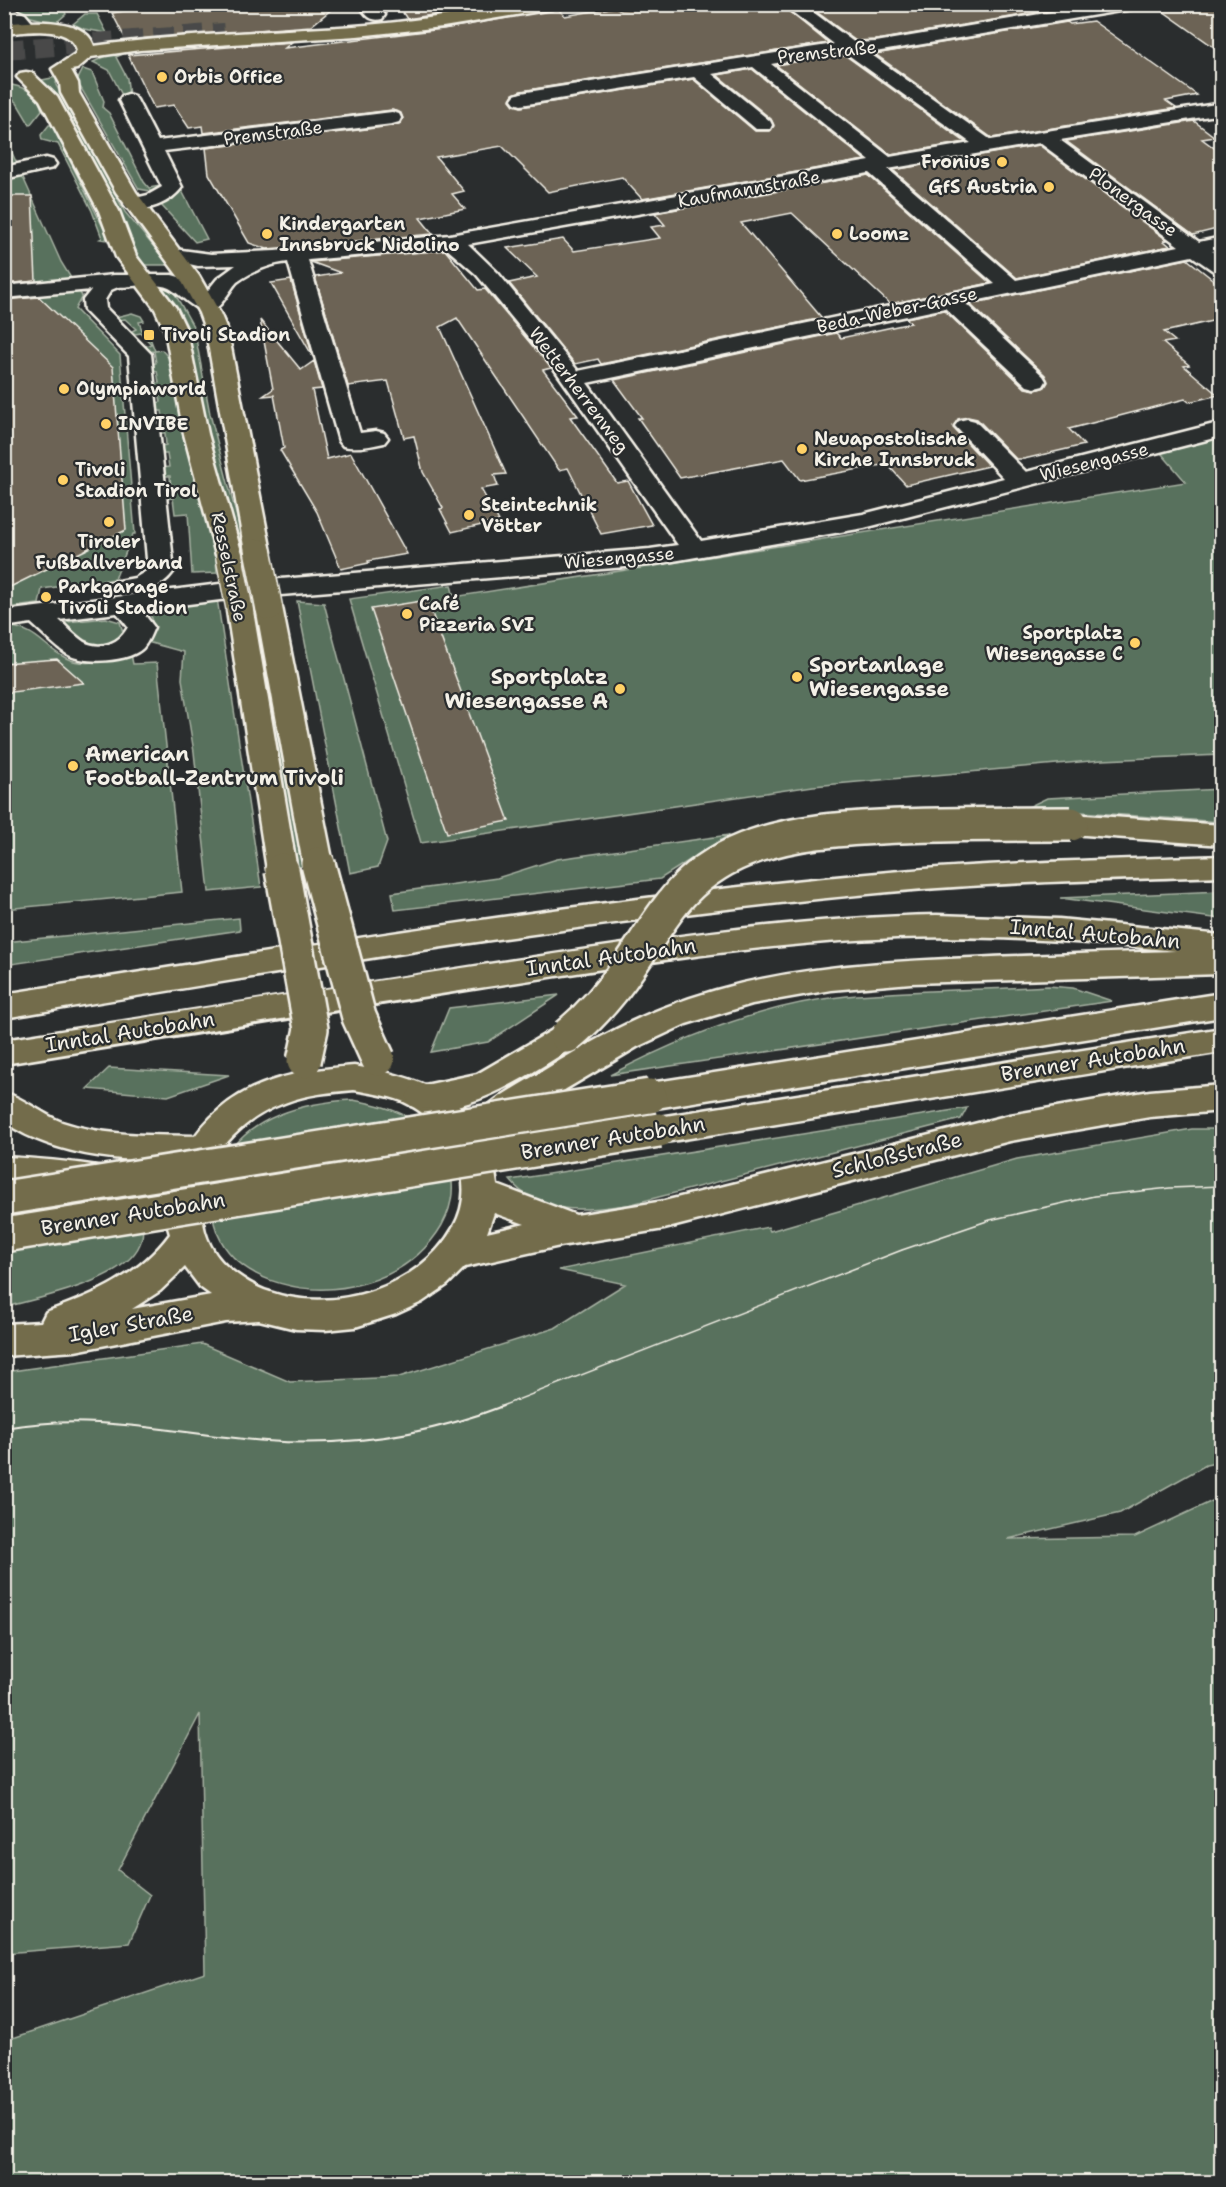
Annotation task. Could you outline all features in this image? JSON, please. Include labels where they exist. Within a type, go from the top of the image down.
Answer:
[{"type":"main road","points":[[83,45],[371,10],[457,4]]},
{"type":"main road","points":[[225,33],[366,23],[506,4]]},
{"type":"main road","points":[[4,29],[55,28],[83,45],[140,45],[357,32],[443,22],[552,4]]},
{"type":"main road","points":[[6,78],[26,77],[73,64],[83,45]]},
{"type":"main road","name":"Resselstraße","points":[[61,69],[69,83],[70,93],[134,204],[174,255],[208,305],[217,332],[258,552],[276,597],[318,864],[359,1017],[384,1071]]},
{"type":"main road","name":"Resselstraße","points":[[26,77],[48,97],[109,211],[126,257],[165,308],[176,331],[196,434],[229,555],[240,611],[282,870],[311,1029],[304,1061],[279,1090]]},
{"type":"main road","points":[[423,1096],[455,1093],[488,1083],[567,1036],[598,1010],[614,992],[683,891],[724,860],[781,838],[854,829],[962,824],[1071,824],[1221,835]]},
{"type":"main road","name":"Inntal Autobahn","points":[[4,1006],[448,934],[615,911],[891,881],[1221,866]]},
{"type":"main road","name":"Inntal Autobahn","points":[[4,1052],[500,973],[708,942],[806,932],[897,927],[1014,927],[1127,934],[1221,946]]},
{"type":"main road","points":[[468,1138],[526,1098],[632,1036],[674,1017],[757,991],[842,976],[1195,962],[1221,964]]},
{"type":"main road","name":"Brenner Autobahn","points":[[4,1198],[1221,1005]]},
{"type":"main road","name":"Brenner Autobahn","points":[[4,1235],[1221,1040]]},
{"type":"main road","points":[[384,1071],[449,1115],[468,1138],[478,1164],[481,1194],[468,1235],[455,1254],[425,1282],[387,1303],[343,1314],[298,1315],[257,1305],[226,1288],[202,1265],[187,1238],[182,1198],[189,1173],[201,1149],[222,1125],[249,1105],[279,1090],[316,1081],[354,1078],[384,1071]]},
{"type":"main road","name":"Schloßstraße","points":[[455,1254],[575,1229],[663,1216],[1025,1124],[1122,1108],[1221,1098]]},
{"type":"main road","points":[[4,1105],[22,1119],[44,1130],[93,1144],[129,1148],[201,1149]]},
{"type":"main road","points":[[4,1170],[42,1172],[128,1184],[182,1198]]},
{"type":"main road","name":"Schloßstraße","points":[[481,1194],[575,1229]]},
{"type":"main road","name":"Igler Straße","points":[[4,1339],[69,1320],[123,1297],[156,1275],[174,1258],[187,1238]]},
{"type":"main road","name":"Igler Straße","points":[[4,1339],[75,1335],[226,1307],[257,1305]]},
{"type":"street","points":[[790,4],[987,146]]},
{"type":"street","name":"Premstraße","points":[[521,99],[755,60],[831,49],[876,47],[1132,4]]},
{"type":"street","points":[[4,10],[19,18],[27,27]]},
{"type":"street","points":[[755,60],[881,165],[1015,285]]},
{"type":"street","points":[[698,70],[763,125]]},
{"type":"street","points":[[128,100],[172,187],[169,192],[159,198],[134,204]]},
{"type":"street","name":"Kaufmannstraße","points":[[285,256],[450,241],[987,146],[1221,108]]},
{"type":"street","name":"Premstraße","points":[[153,147],[392,118]]},
{"type":"street","name":"Plonergasse","points":[[1044,137],[1221,268]]},
{"type":"street","points":[[4,173],[46,164]]},
{"type":"street","name":"Wetterherrenweg","points":[[450,241],[473,259],[524,316],[573,379],[694,551]]},
{"type":"street","name":"Beda-Weber-Gasse","points":[[573,379],[1221,243]]},
{"type":"street","points":[[174,255],[198,261],[251,256],[285,256]]},
{"type":"street","points":[[94,305],[101,300],[172,281],[208,305],[231,275],[285,256]]},
{"type":"street","points":[[285,256],[351,441],[376,438]]},
{"type":"street","points":[[4,292],[114,281],[148,287]]},
{"type":"street","points":[[114,281],[100,290],[94,305],[95,310],[140,354],[161,571],[157,578],[148,583],[41,606],[78,650],[102,653],[123,650],[134,642],[141,627],[124,604]]},
{"type":"street","points":[[948,299],[1035,381]]},
{"type":"street","points":[[967,426],[1021,481]]},
{"type":"street","name":"Wiesengasse","points":[[4,619],[41,606],[276,597],[694,551],[864,521],[1221,429]]},
{"type":"green space","points":[[4,5],[62,5],[66,14],[57,22],[50,21],[24,15]]},
{"type":"green space","points":[[85,14],[97,14],[107,33],[84,29],[73,24]]},
{"type":"green space","points":[[130,51],[116,57],[127,78],[129,96],[123,97],[109,70],[93,62],[109,55]]},
{"type":"green space","points":[[83,69],[92,72],[104,101],[103,108],[109,113],[144,182],[149,188],[160,186],[156,192],[139,189],[77,81]]},
{"type":"green space","points":[[57,77],[56,85],[125,212],[169,265],[143,265],[118,206],[59,98],[48,86],[37,81]]},
{"type":"green space","points":[[5,84],[23,88],[37,98],[42,110],[30,125],[17,103],[5,93]]},
{"type":"green space","points":[[49,125],[52,125],[107,235],[106,240],[100,239],[102,238],[92,211],[58,144],[42,140],[41,135]]},
{"type":"green space","name":"Olympiaworld","points":[[4,135],[61,262],[82,296],[75,309],[120,355],[135,534],[133,534],[115,579],[42,589],[39,604],[5,608]]},
{"type":"green space","points":[[180,191],[207,239],[195,242],[161,205]]},
{"type":"green space","points":[[162,287],[170,289],[175,294],[194,328],[210,414],[242,537],[303,866],[294,868],[240,552],[206,425],[188,328],[177,306]]},
{"type":"green space","points":[[132,313],[141,316],[144,321],[139,322],[142,330],[147,330],[155,351],[162,350],[172,362],[214,534],[217,573],[192,574],[188,513],[175,514],[173,498],[165,499],[165,490],[171,489],[170,476],[162,476],[163,468],[169,467],[167,454],[162,454],[160,446],[166,445],[165,433],[157,433],[158,425],[164,424],[162,411],[157,411],[155,403],[161,402],[159,391],[155,392],[153,384],[159,383],[157,371],[152,371],[151,364],[156,363],[154,351],[148,352],[146,346],[151,344],[141,333],[135,334],[132,331],[136,329],[125,319],[119,320],[116,317]]},
{"type":"green space","name":"Sportanlage Wiesengasse","points":[[1221,437],[1221,755],[1102,760],[813,786],[421,843],[349,599],[451,585],[454,597],[1186,482],[1161,453]]},
{"type":"green space","points":[[217,598],[261,887],[209,892],[194,752],[182,679],[184,652],[147,642],[152,631],[152,618],[144,609]]},
{"type":"green space","points":[[297,601],[324,603],[387,842],[378,867],[350,873]]},
{"type":"green space","points":[[106,618],[120,622],[123,632],[109,644],[93,644],[77,636],[63,625],[67,622]]},
{"type":"green space","name":"American Football-Zentrum Tivoli","points":[[5,626],[33,634],[73,661],[98,662],[131,654],[133,664],[157,663],[182,892],[5,909]]},
{"type":"green space","points":[[1221,789],[1221,822],[1026,808],[1047,798]]},
{"type":"green space","points":[[729,835],[660,879],[395,910],[392,893],[497,878],[557,859]]},
{"type":"green space","points":[[1221,891],[1221,919],[1060,898]]},
{"type":"green space","points":[[239,918],[240,930],[5,965],[5,942]]},
{"type":"green space","points":[[1048,986],[1073,988],[1112,1001],[610,1075],[695,1035],[786,1006],[872,994]]},
{"type":"green space","points":[[559,995],[488,1042],[431,1052],[449,1008]]},
{"type":"green space","points":[[109,1068],[229,1075],[168,1096],[87,1089]]},
{"type":"green space","points":[[353,1100],[383,1107],[411,1118],[433,1137],[442,1149],[451,1173],[452,1191],[449,1209],[437,1233],[405,1265],[365,1283],[322,1289],[280,1283],[245,1267],[221,1241],[212,1205],[224,1162],[234,1146],[247,1133],[280,1114],[316,1104]]},
{"type":"green space","points":[[967,1108],[961,1119],[628,1205],[580,1209],[549,1205],[522,1192],[510,1180]]},
{"type":"green space","points":[[1192,1129],[1221,1129],[1221,1462],[1206,1465],[1120,1513],[1008,1539],[1135,1537],[1221,1497],[1221,2182],[5,2182],[5,2038],[16,2037],[205,1973],[200,1714],[118,1870],[150,1895],[129,1943],[5,1953],[5,1372],[202,1344],[290,1382],[399,1377],[555,1328],[625,1284],[559,1270],[768,1227],[770,1231],[1017,1159]]},
{"type":"green space","points":[[5,1195],[140,1207],[143,1226],[142,1240],[131,1257],[118,1268],[100,1278],[59,1293],[5,1307]]},
{"type":"building","points":[[168,4],[281,4],[284,7],[299,4],[338,4],[311,26],[126,40],[112,13]]},
{"type":"building","points":[[397,4],[501,4],[407,19]]},
{"type":"building","points":[[648,4],[655,7],[668,5],[675,11],[683,9],[686,11],[722,4],[780,4],[828,43],[521,91],[513,94],[510,100],[514,105],[521,107],[693,79],[755,131],[770,131],[774,126],[771,119],[717,75],[752,69],[865,160],[642,199],[622,177],[548,192],[502,146],[436,157],[464,191],[452,194],[465,209],[420,218],[433,234],[267,249],[249,243],[209,174],[206,148],[392,126],[401,123],[403,119],[401,113],[392,110],[203,133],[202,126],[189,128],[174,105],[154,108],[128,55],[292,42],[285,48],[443,29],[558,9],[565,16]]},
{"type":"building","points":[[806,4],[1044,4],[1051,10],[876,40],[856,41]]},
{"type":"building","points":[[1153,4],[1221,4],[1221,52]]},
{"type":"building","points":[[1093,21],[1197,95],[1166,101],[1176,108],[992,138],[875,54],[1067,22],[1070,24]]},
{"type":"building","points":[[831,56],[846,56],[965,142],[891,155],[776,65]]},
{"type":"building","points":[[1194,121],[1215,137],[1202,139],[1221,153],[1221,228],[1193,235],[1066,141]]},
{"type":"building","points":[[1039,145],[1167,240],[1164,241],[1170,246],[1017,278],[893,170]]},
{"type":"building","points":[[868,175],[990,283],[890,304],[792,213],[741,223],[822,318],[601,364],[598,359],[575,364],[509,283],[537,277],[507,248],[563,239],[574,251],[660,238],[651,227],[665,225],[655,213]]},
{"type":"building","points":[[4,196],[32,196],[36,281],[4,284]]},
{"type":"building","points":[[445,250],[478,290],[485,289],[551,368],[543,370],[578,416],[570,417],[617,483],[628,481],[652,525],[601,534],[568,468],[559,470],[457,318],[440,327],[506,474],[494,475],[498,486],[481,489],[499,521],[452,532],[440,509],[443,508],[423,472],[414,436],[404,438],[388,381],[348,386],[315,277],[341,273],[311,262]]},
{"type":"building","points":[[1187,259],[1221,286],[1221,319],[1164,332],[1175,341],[1163,343],[1189,365],[1184,366],[1218,395],[1189,402],[1185,399],[1069,429],[1084,445],[1024,459],[1016,459],[977,419],[968,417],[958,419],[953,428],[989,466],[906,485],[887,464],[800,480],[784,459],[680,478],[638,418],[642,418],[614,380],[836,333],[841,338],[911,323],[906,318],[944,310],[1025,388],[1036,390],[1045,387],[1048,382],[1045,375],[970,304]]},
{"type":"building","points":[[291,280],[313,357],[271,283]]},
{"type":"building","name":"Olympiaworld","points":[[39,297],[113,367],[126,530],[4,590],[4,300]]},
{"type":"building","points":[[260,320],[301,370],[314,361],[322,389],[312,390],[327,459],[351,453],[407,554],[368,561],[369,563],[341,569],[317,512],[280,450],[284,448],[274,395],[263,396],[273,389]]},
{"type":"building","points":[[427,600],[509,821],[447,833],[371,609]]},
{"type":"building","points":[[57,659],[84,683],[4,693],[4,663]]},
{"type":"tunnel","points":[[4,50],[224,33]]},
{"type":"tram line","points":[[499,1407],[902,1250],[990,1220],[1094,1196],[1170,1188],[1222,1186]]},
{"type":"tram line","points":[[4,1428],[71,1422],[104,1423],[266,1441],[327,1442],[387,1437],[446,1425],[503,1406]]},
{"type":"place","name":"Orbis Office","points":[[162,77]]},
{"type":"place","name":"Fronius","points":[[1002,162]]},
{"type":"place","name":"GfS Austria","points":[[1049,187]]},
{"type":"place","name":"Kindergarten Innsbruck Nidolino","points":[[267,234]]},
{"type":"place","name":"Loomz","points":[[837,234]]},
{"type":"place","name":"Tivoli Stadion","points":[[149,335]]},
{"type":"place","name":"Olympiaworld","points":[[64,389]]},
{"type":"place","name":"INVIBE","points":[[106,424]]},
{"type":"place","name":"Neuapostolische Kirche Innsbruck","points":[[802,449]]},
{"type":"place","name":"Tivoli Stadion Tirol","points":[[63,480]]},
{"type":"place","name":"Steintechnik Vötter","points":[[469,515]]},
{"type":"place","name":"Tiroler Fußballverband","points":[[109,522]]},
{"type":"place","name":"Parkgarage Tivoli Stadion","points":[[46,597]]},
{"type":"place","name":"Café Pizzeria SVI","points":[[407,614]]},
{"type":"place","name":"Sportplatz Wiesengasse C","points":[[1135,643]]},
{"type":"place","name":"Sportanlage Wiesengasse","points":[[797,677]]},
{"type":"place","name":"Sportplatz Wiesengasse A","points":[[620,689]]},
{"type":"place","name":"American Football-Zentrum Tivoli","points":[[73,766]]}]
